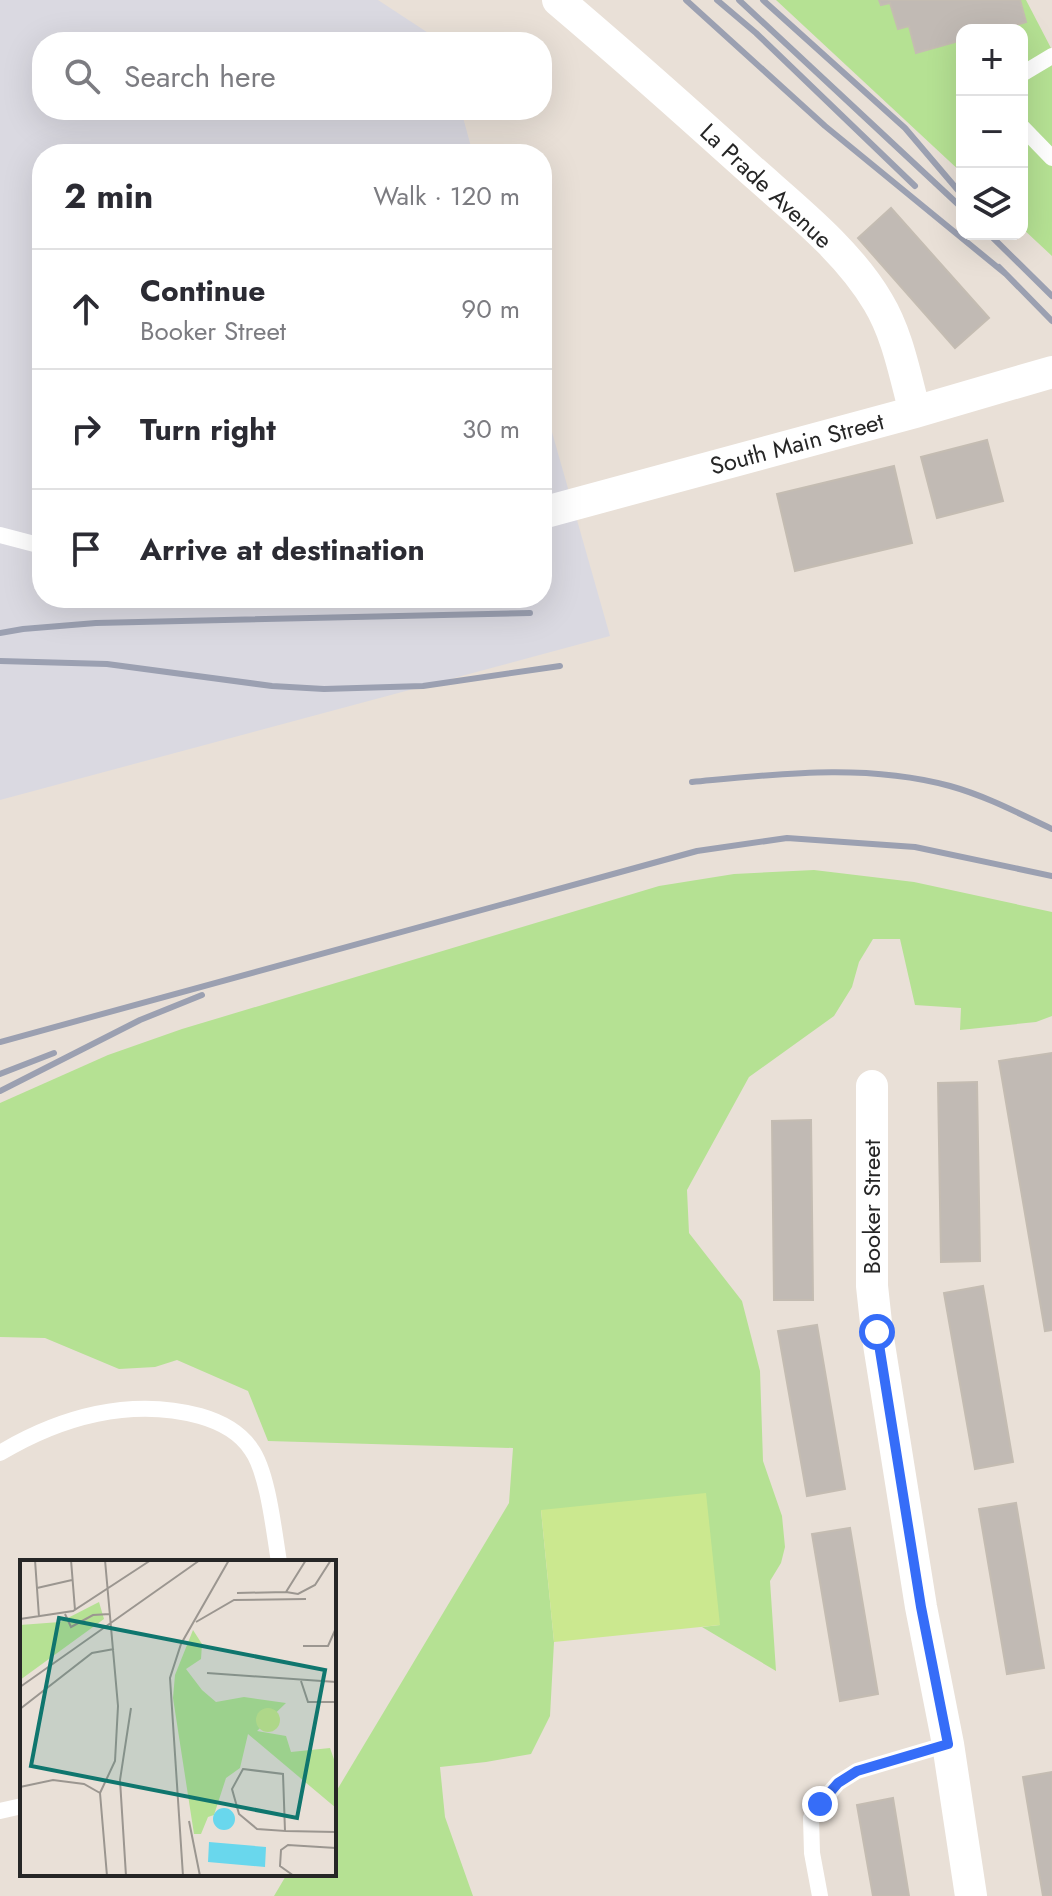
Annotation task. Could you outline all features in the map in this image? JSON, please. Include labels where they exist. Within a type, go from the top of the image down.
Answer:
[{"type":"street","name":"La Prade Avenue","points":[[558,0],[801,215],[857,271],[880,304],[893,333],[915,412]]},
{"type":"street","name":"South Main Street","points":[[552,510],[1052,372]]},
{"type":"street","name":"Booker Street","points":[[872,1086],[872,1286],[877,1332],[971,1896]]},
{"type":"lane","points":[[1028,70],[1052,56]]},
{"type":"lane","points":[[1028,133],[1052,158]]},
{"type":"lane","points":[[0,535],[32,543]]},
{"type":"lane","points":[[0,1453],[23,1439],[66,1422],[110,1411],[148,1408],[185,1412],[214,1420],[232,1430],[251,1448],[261,1466],[279,1560]]},
{"type":"lane","points":[[820,1896],[812,1853],[811,1818],[820,1804],[838,1783],[857,1771],[948,1744]]},
{"type":"lane","points":[[0,1811],[20,1806]]},
{"type":"shaded area","points":[[0,0],[378,0],[427,32],[32,32],[32,120],[464,120],[470,144],[32,144],[32,608],[552,608],[552,432],[610,636],[0,800]]},
{"type":"green space","points":[[776,0],[1026,0],[1052,50],[1052,256],[1028,234],[1028,24],[956,24],[956,167]]},
{"type":"green space","points":[[814,870],[914,882],[1052,912],[1052,1016],[1036,1022],[960,1030],[961,1008],[915,1005],[900,939],[873,939],[859,962],[852,987],[834,1016],[749,1077],[687,1190],[689,1233],[742,1301],[760,1371],[763,1461],[782,1516],[785,1547],[781,1563],[770,1581],[776,1671],[702,1627],[720,1625],[541,1510],[554,1642],[550,1716],[531,1754],[440,1767],[445,1817],[473,1896],[274,1896],[286,1876],[336,1876],[336,1792],[509,1503],[513,1448],[268,1441],[248,1391],[177,1360],[155,1367],[119,1369],[45,1338],[0,1337],[0,1103],[108,1055],[182,1029],[659,886],[734,874]]},
{"type":"green space","points":[[706,1493],[720,1625],[554,1642],[541,1510]]},
{"type":"building","points":[[879,0],[1020,0],[1026,22],[956,24],[956,42],[916,53],[909,26],[898,29],[890,3],[881,5]]},
{"type":"building","points":[[891,208],[989,318],[955,348],[858,238]]},
{"type":"building","points":[[987,440],[1003,501],[937,518],[921,457]]},
{"type":"building","points":[[894,466],[912,543],[795,571],[777,494]]},
{"type":"building","points":[[1052,1053],[1052,1330],[1045,1331],[999,1061]]},
{"type":"building","points":[[977,1082],[980,1261],[941,1262],[938,1083]]},
{"type":"building","points":[[811,1120],[813,1300],[774,1300],[772,1121]]},
{"type":"building","points":[[983,1286],[1013,1462],[975,1469],[944,1293]]},
{"type":"building","points":[[817,1325],[845,1489],[807,1496],[778,1331]]},
{"type":"building","points":[[1016,1503],[1044,1668],[1007,1674],[979,1509]]},
{"type":"building","points":[[850,1528],[878,1694],[840,1701],[812,1534]]},
{"type":"building","points":[[1052,1772],[1052,1896],[1043,1896],[1023,1777]]},
{"type":"building","points":[[893,1798],[909,1896],[873,1896],[857,1805]]},
{"type":"railway","points":[[686,0],[825,126],[1007,275]]},
{"type":"railway","points":[[717,0],[756,33],[915,186]]},
{"type":"railway","points":[[739,0],[956,202]]},
{"type":"railway","points":[[763,0],[905,128],[956,188]]},
{"type":"railway","points":[[995,240],[1052,296]]},
{"type":"railway","points":[[999,267],[1052,321]]},
{"type":"railway","points":[[0,633],[96,623],[530,613]]},
{"type":"railway","points":[[0,661],[107,664],[272,686],[324,689],[423,686],[560,666]]},
{"type":"railway","points":[[692,782],[821,772],[918,779],[963,790],[1052,829]]},
{"type":"railway","points":[[0,1042],[697,851],[787,838],[915,847],[1052,876]]},
{"type":"railway","points":[[0,1091],[140,1020],[202,995]]},
{"type":"railway","points":[[0,1074],[54,1053]]},
{"type":"route","points":[[820,1804],[838,1783],[857,1771],[948,1744],[921,1607],[877,1332]]}]
